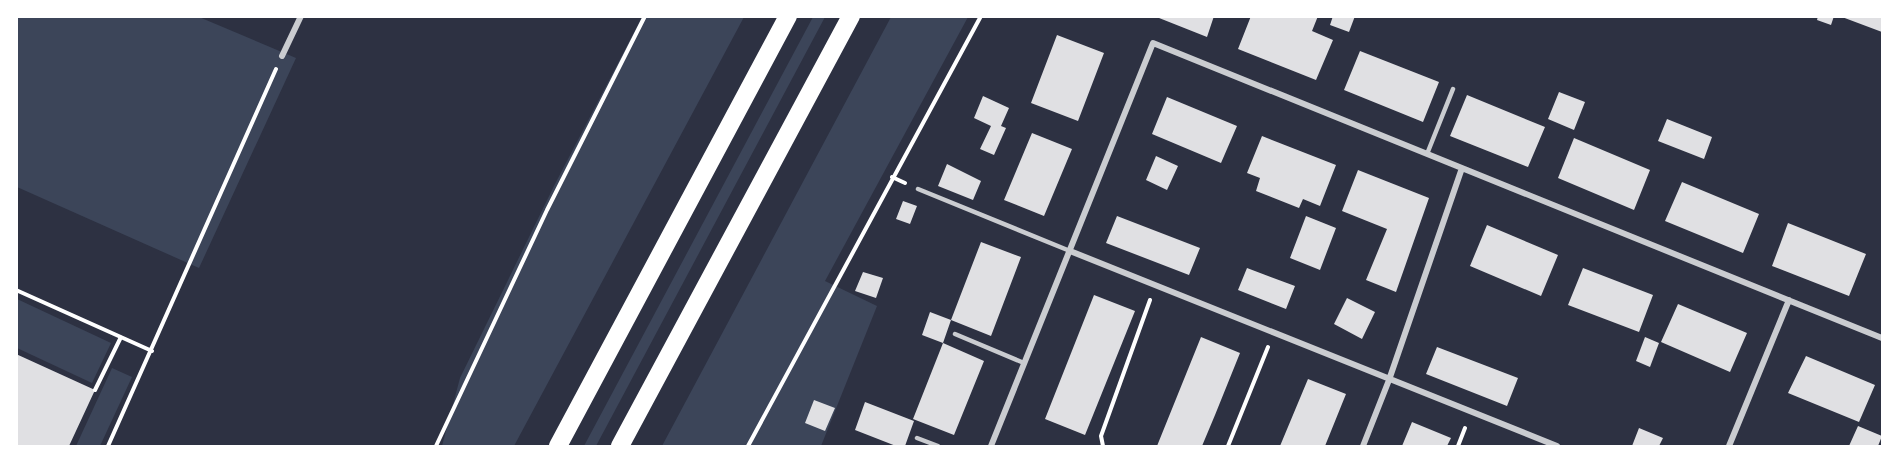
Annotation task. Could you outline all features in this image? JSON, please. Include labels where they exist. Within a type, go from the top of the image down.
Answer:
[{"type":"highway","points":[[558,447],[788,16]]},
{"type":"highway","points":[[620,447],[851,16]]},
{"type":"street","points":[[282,56],[301,16]]},
{"type":"street","points":[[991,447],[1153,43],[1882,338]]},
{"type":"street","points":[[1363,447],[1389,380],[1462,168]]},
{"type":"street","points":[[1070,251],[1557,447]]},
{"type":"street","points":[[1729,447],[1788,300]]},
{"type":"lane","points":[[1426,154],[1453,89]]},
{"type":"lane","points":[[918,189],[1070,251]]},
{"type":"lane","points":[[955,334],[1024,363]]},
{"type":"lane","points":[[917,438],[938,447]]},
{"type":"path","points":[[436,447],[547,210],[645,16]]},
{"type":"path","points":[[748,447],[981,16]]},
{"type":"path","points":[[108,447],[282,56]]},
{"type":"path","points":[[1102,447],[1101,436],[1155,286]]},
{"type":"path","points":[[16,290],[152,351]]},
{"type":"path","points":[[1228,447],[1273,333]]},
{"type":"path","points":[[95,390],[121,337]]},
{"type":"shaded area","points":[[17,17],[199,17],[296,58],[199,268],[17,187]]},
{"type":"shaded area","points":[[642,17],[744,17],[514,446],[442,446],[460,378],[555,184]]},
{"type":"shaded area","points":[[813,17],[825,17],[596,446],[584,446]]},
{"type":"shaded area","points":[[891,17],[968,17],[825,281],[877,306],[821,446],[662,446]]},
{"type":"shaded area","points":[[17,299],[111,343],[92,383],[17,348]]},
{"type":"shaded area","points":[[112,368],[132,377],[100,446],[76,446]]},
{"type":"building","points":[[1154,16],[1214,16],[1207,37]]},
{"type":"building","points":[[1251,16],[1318,16],[1312,31],[1333,40],[1316,80],[1238,49]]},
{"type":"building","points":[[1333,16],[1355,16],[1349,32],[1330,25]]},
{"type":"building","points":[[1818,16],[1834,16],[1831,25],[1817,20]]},
{"type":"building","points":[[1882,16],[1882,32],[1842,17]]},
{"type":"building","points":[[1057,35],[1104,53],[1078,121],[1031,103]]},
{"type":"building","points":[[1360,51],[1439,82],[1423,122],[1344,90]]},
{"type":"building","points":[[1559,92],[1585,102],[1574,130],[1548,119]]},
{"type":"building","points":[[1467,95],[1545,127],[1528,167],[1450,136]]},
{"type":"building","points":[[983,96],[1009,108],[1001,126],[1006,128],[994,155],[980,149],[991,126],[974,118]]},
{"type":"building","points":[[1167,97],[1237,126],[1221,163],[1152,134]]},
{"type":"building","points":[[1667,119],[1712,137],[1704,159],[1658,141]]},
{"type":"building","points":[[1032,133],[1072,149],[1044,216],[1004,200]]},
{"type":"building","points":[[1262,136],[1336,165],[1320,206],[1303,199],[1299,208],[1256,191],[1260,178],[1247,173]]},
{"type":"building","points":[[1574,138],[1650,170],[1634,210],[1558,178]]},
{"type":"building","points":[[1156,156],[1178,166],[1167,190],[1146,180]]},
{"type":"building","points":[[947,164],[981,181],[973,200],[938,186]]},
{"type":"building","points":[[1358,170],[1429,198],[1396,292],[1366,280],[1387,229],[1342,211]]},
{"type":"building","points":[[1682,182],[1759,214],[1743,253],[1665,221]]},
{"type":"building","points":[[903,201],[917,206],[910,224],[896,219]]},
{"type":"building","points":[[1117,216],[1200,248],[1189,275],[1106,243]]},
{"type":"building","points":[[1306,216],[1336,228],[1320,270],[1290,258]]},
{"type":"building","points":[[1788,223],[1866,254],[1849,296],[1772,266]]},
{"type":"building","points":[[1487,225],[1558,255],[1541,296],[1470,266]]},
{"type":"building","points":[[981,242],[1021,257],[991,336],[951,320]]},
{"type":"building","points":[[1247,268],[1295,286],[1286,309],[1238,290]]},
{"type":"building","points":[[1583,268],[1653,295],[1639,332],[1568,305]]},
{"type":"building","points":[[863,272],[883,278],[876,298],[855,291]]},
{"type":"building","points":[[1094,295],[1135,311],[1085,435],[1045,419]]},
{"type":"building","points":[[1347,298],[1375,312],[1362,339],[1334,324]]},
{"type":"building","points":[[1678,304],[1747,333],[1730,372],[1661,342]]},
{"type":"building","points":[[930,312],[951,320],[943,343],[922,335]]},
{"type":"building","points":[[1201,337],[1240,353],[1215,415],[1202,446],[1157,446]]},
{"type":"building","points":[[1645,337],[1659,343],[1650,367],[1636,361]]},
{"type":"building","points":[[943,343],[984,361],[954,435],[913,419]]},
{"type":"building","points":[[1437,347],[1518,378],[1507,406],[1426,374]]},
{"type":"building","points":[[16,354],[95,390],[69,446],[16,446]]},
{"type":"building","points":[[1806,356],[1875,385],[1859,422],[1788,393]]},
{"type":"building","points":[[1308,379],[1346,394],[1325,446],[1280,446]]},
{"type":"building","points":[[814,400],[835,408],[825,431],[805,423]]},
{"type":"building","points":[[865,402],[914,421],[905,446],[896,446],[855,430]]},
{"type":"building","points":[[1412,422],[1451,438],[1447,446],[1402,446]]},
{"type":"building","points":[[1858,426],[1882,436],[1878,446],[1849,446]]},
{"type":"building","points":[[1639,428],[1663,438],[1659,446],[1632,446]]}]
